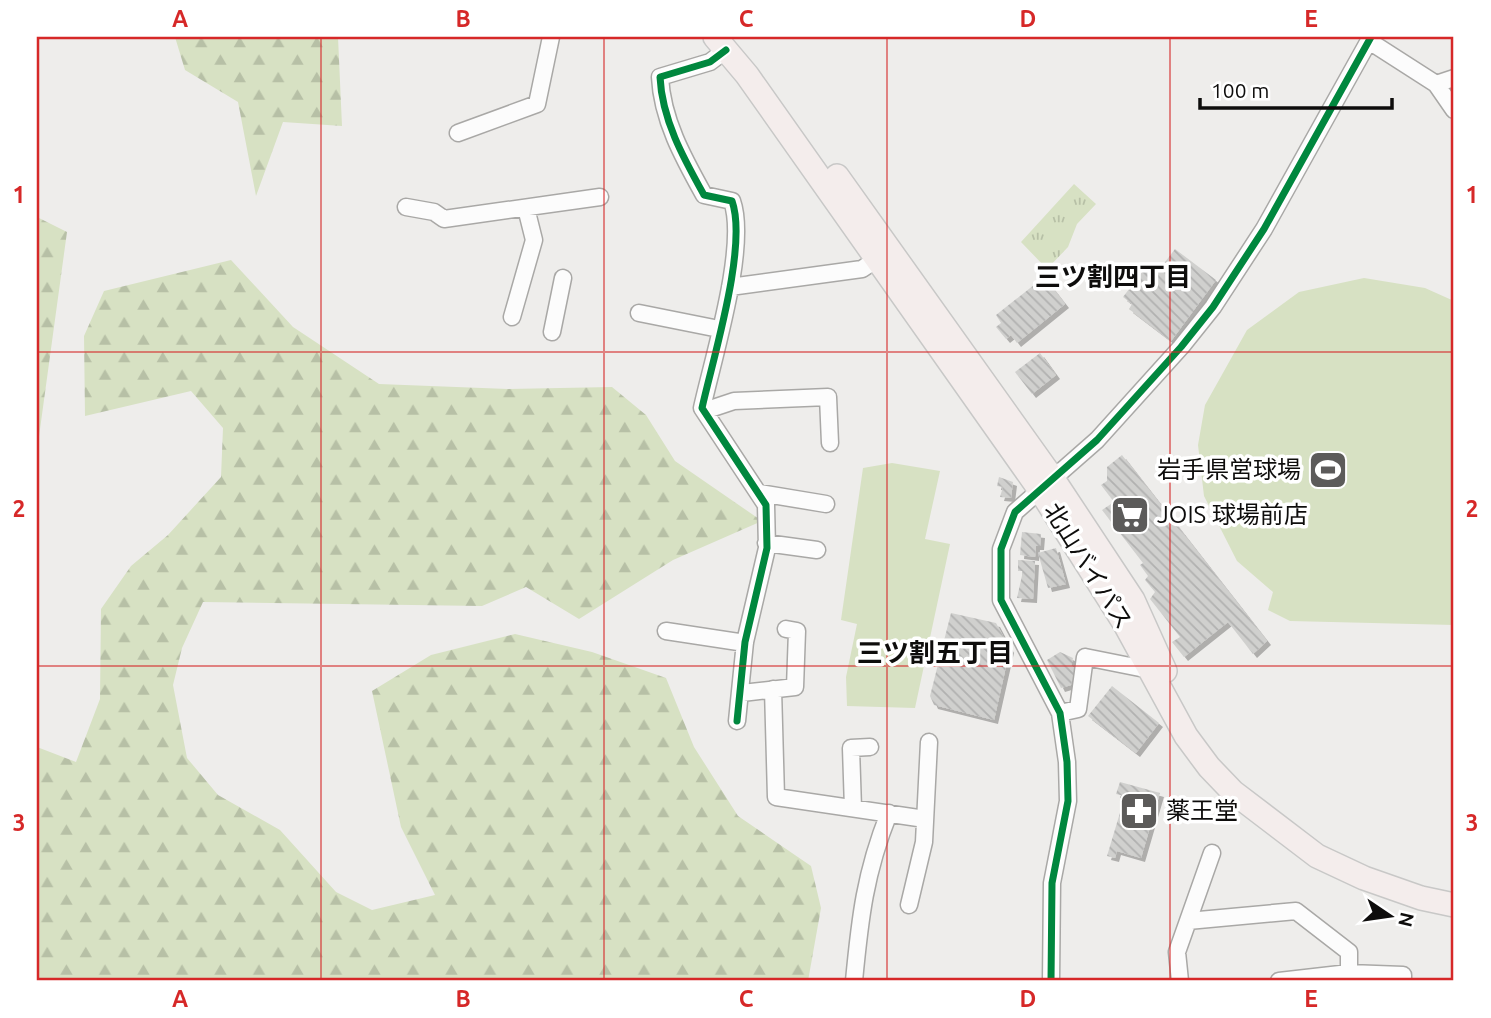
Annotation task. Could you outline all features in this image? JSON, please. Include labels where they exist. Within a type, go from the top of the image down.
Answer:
[{"type":"highway","name":"北山バイパス","points":[[725,41],[978,370],[1047,484],[1185,736],[1209,767],[1233,792],[1317,856],[1364,878],[1421,898],[1454,905]]},
{"type":"highway","name":"北山バイパス","points":[[725,41],[877,259],[1133,600],[1185,711],[1245,784],[1296,828],[1349,856],[1404,879],[1454,891]]},
{"type":"street","points":[[458,133],[537,104],[551,37]]},
{"type":"street","points":[[1051,981],[1052,883],[1068,802],[1067,762],[1060,713],[1001,600],[1001,549],[1015,512],[1106,429],[1181,347],[1213,307],[1264,229],[1370,39],[1436,84],[1454,110]]},
{"type":"street","points":[[725,41],[710,62],[660,77],[671,129],[691,174],[704,195],[732,201],[737,215],[730,287],[719,329],[704,411],[766,505],[766,543],[745,643],[737,722]]},
{"type":"street","points":[[1436,84],[1454,78]]},
{"type":"street","points":[[406,207],[434,212],[444,219],[600,197]]},
{"type":"street","points":[[512,317],[534,240],[526,208]]},
{"type":"street","points":[[730,287],[862,269],[877,259]]},
{"type":"street","points":[[552,332],[562,278]]},
{"type":"street","points":[[639,313],[719,329]]},
{"type":"street","points":[[704,411],[734,401],[828,397],[830,443]]},
{"type":"street","points":[[760,493],[826,504]]},
{"type":"street","points":[[766,543],[817,550]]},
{"type":"street","points":[[742,693],[795,687],[797,631],[786,629]]},
{"type":"street","points":[[666,631],[745,643]]},
{"type":"street","points":[[1060,713],[1078,709],[1085,657],[1150,670]]},
{"type":"street","points":[[773,690],[776,797],[925,819]]},
{"type":"street","points":[[909,905],[924,842],[929,743]]},
{"type":"street","points":[[853,808],[851,748],[870,747]]},
{"type":"street","points":[[854,981],[862,896],[872,856],[889,814]]},
{"type":"street","points":[[1180,981],[1177,952],[1212,853]]},
{"type":"street","points":[[1188,921],[1296,911],[1349,952],[1349,974]]},
{"type":"street","points":[[1279,981],[1349,974],[1403,975],[1403,981]]},
{"type":"green space","points":[[175,37],[338,37],[342,126],[283,122],[256,196],[238,102],[185,70]]},
{"type":"green space","points":[[1074,184],[1096,204],[1077,224],[1068,247],[1047,269],[1021,242]]},
{"type":"green space","points":[[37,217],[67,232],[37,451]]},
{"type":"green space","points":[[231,260],[293,327],[379,384],[508,389],[612,387],[646,415],[675,461],[762,521],[673,560],[579,619],[526,587],[482,606],[203,602],[182,648],[173,685],[187,758],[218,795],[280,830],[336,892],[372,910],[435,895],[401,827],[372,691],[431,655],[515,634],[592,652],[666,678],[694,747],[738,816],[811,866],[821,908],[808,981],[37,981],[37,747],[76,762],[100,699],[101,609],[131,566],[168,535],[221,477],[223,428],[191,391],[85,416],[84,336],[104,291]]},
{"type":"green space","name":"岩手県営球場","points":[[1364,278],[1425,288],[1454,301],[1454,625],[1290,621],[1268,610],[1273,592],[1237,561],[1204,496],[1198,445],[1205,405],[1247,330],[1299,292]]},
{"type":"green space","points":[[892,463],[940,471],[925,539],[950,544],[915,708],[847,706],[846,677],[857,624],[841,620],[863,468]]},
{"type":"building","points":[[1175,249],[1216,280],[1171,341],[1129,309],[1132,304],[1123,297],[1146,267],[1156,274]]},
{"type":"building","points":[[1044,277],[1065,304],[1017,343],[1011,335],[1006,339],[996,327],[1001,323],[996,315]]},
{"type":"building","points":[[1040,353],[1056,375],[1032,394],[1015,372]]},
{"type":"building","points":[[1122,455],[1267,641],[1253,654],[1228,622],[1184,657],[1172,642],[1180,637],[1150,599],[1155,592],[1145,580],[1148,576],[1140,565],[1143,563],[1102,510],[1114,502],[1101,485],[1107,481],[1107,467]]},
{"type":"building","points":[[999,477],[1013,482],[1011,498],[1000,497],[1003,487],[997,486]]},
{"type":"building","points":[[1022,532],[1041,534],[1035,557],[1020,555]]},
{"type":"building","points":[[1056,548],[1066,584],[1048,588],[1038,553]]},
{"type":"building","points":[[1018,560],[1035,561],[1033,599],[1017,598],[1023,571],[1018,571]]},
{"type":"building","points":[[951,613],[996,623],[1010,649],[994,720],[934,705],[930,696]]},
{"type":"building","points":[[1060,652],[1073,658],[1071,666],[1075,668],[1071,685],[1061,688],[1047,660]]},
{"type":"building","points":[[1112,686],[1159,723],[1136,753],[1088,716]]},
{"type":"building","points":[[1120,782],[1160,793],[1141,858],[1117,851],[1115,858],[1107,856],[1125,796],[1116,794]]},
{"type":"cycle path","points":[[1051,981],[1052,883],[1068,801],[1067,762],[1060,713],[1001,600],[1001,549],[1015,512],[1097,440],[1181,347],[1213,307],[1264,229],[1371,37]]},
{"type":"cycle path","points":[[726,50],[710,62],[660,77],[665,109],[675,139],[689,167],[704,195],[732,201],[736,221],[736,245],[727,303],[702,408],[766,505],[767,548],[745,642],[737,721]]},
{"type":"place","name":"岩手県営球場","points":[[1328,470]]},
{"type":"place","name":"JOIS 球場前店","points":[[1130,515]]},
{"type":"place","name":"薬王堂","points":[[1139,811]]},
{"type":"district","name":"三ツ割四丁目","points":[[1113,277]]},
{"type":"district","name":"三ツ割五丁目","points":[[935,653]]}]
